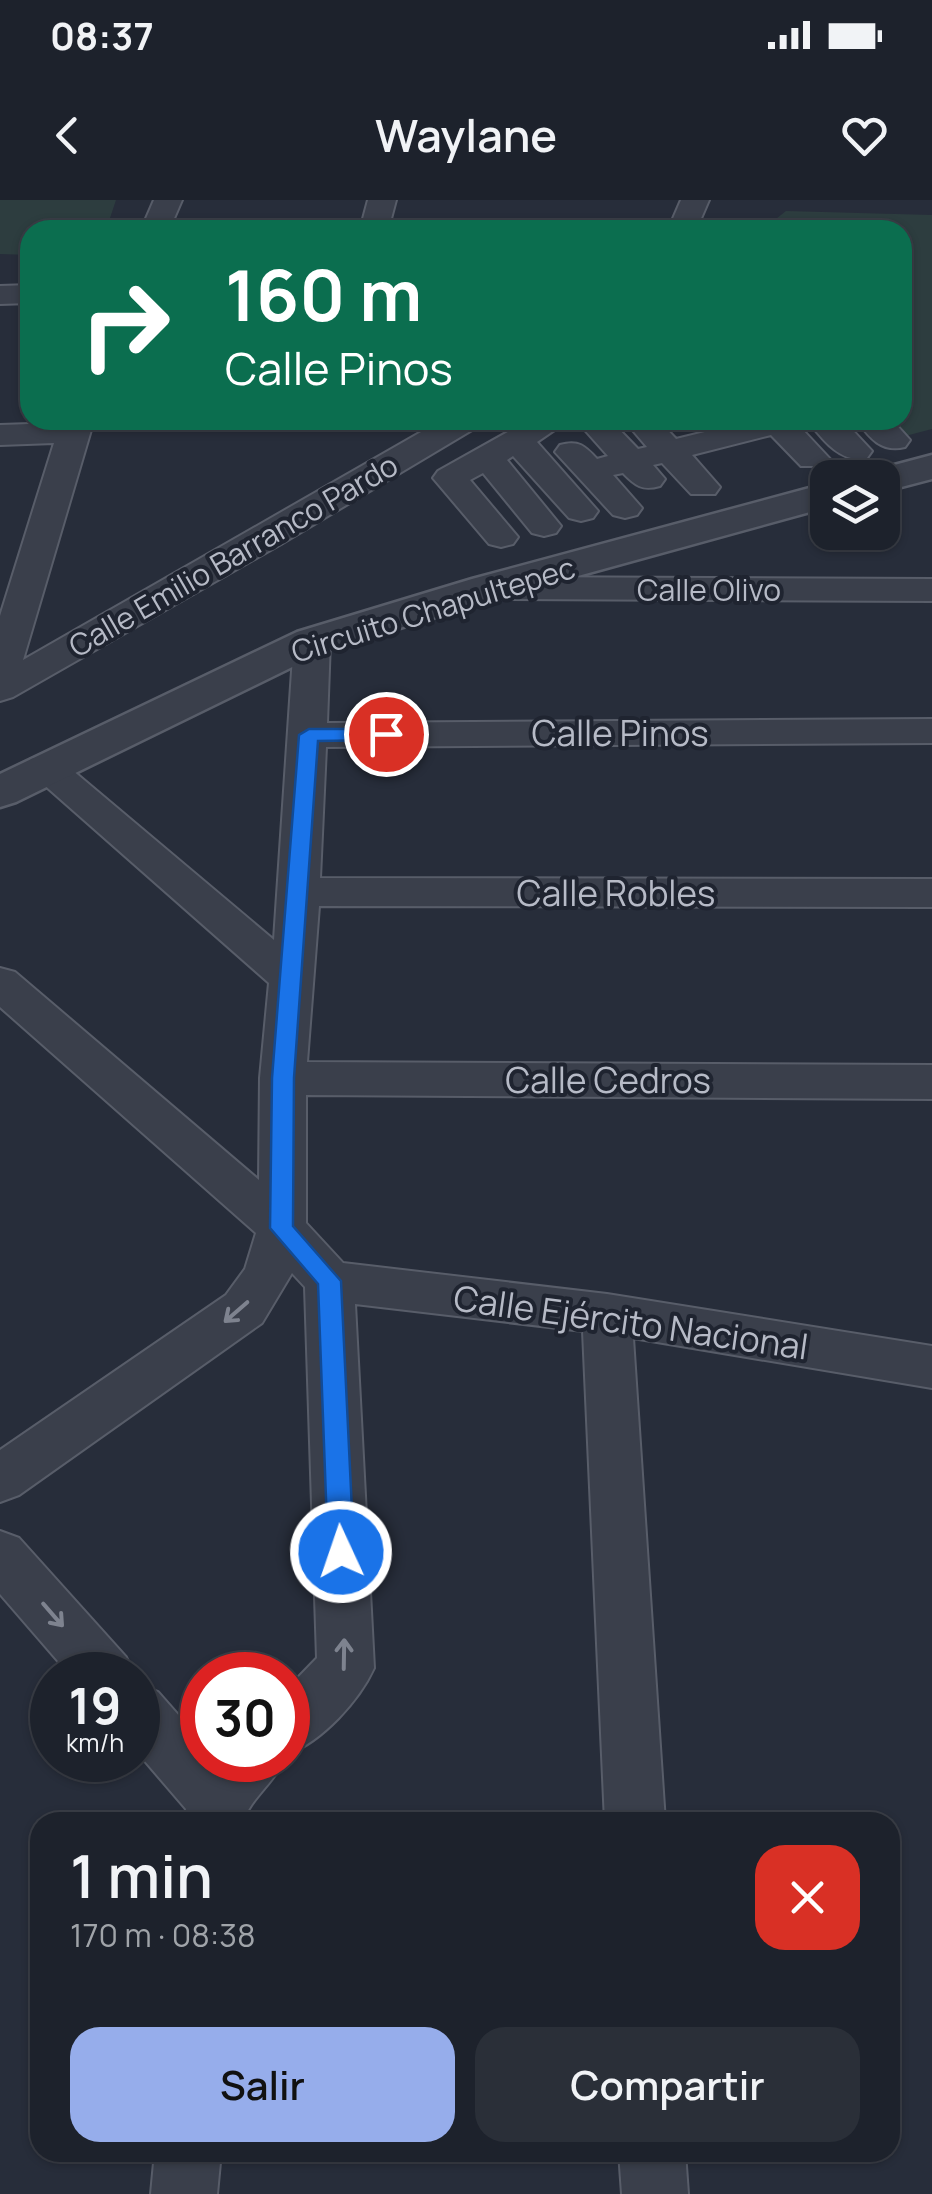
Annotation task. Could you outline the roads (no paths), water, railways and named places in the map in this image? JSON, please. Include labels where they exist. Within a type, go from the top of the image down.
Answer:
[{"type":"street","points":[[0,435],[47,430]]},
{"type":"street","points":[[0,675],[74,430]]},
{"type":"street","name":"Calle Emilio Barranco Pardo","points":[[0,688],[269,538],[448,430]]},
{"type":"street","points":[[501,537],[450,478],[535,430]]},
{"type":"street","points":[[540,430],[582,511]]},
{"type":"street","points":[[541,430],[590,471],[625,508]]},
{"type":"street","points":[[602,430],[655,486]]},
{"type":"street","points":[[649,430],[703,486]]},
{"type":"street","points":[[590,471],[669,451],[714,430]]},
{"type":"street","points":[[716,430],[734,472]]},
{"type":"street","points":[[718,430],[770,462]]},
{"type":"street","points":[[788,430],[810,462]]},
{"type":"street","points":[[834,430],[856,451]]},
{"type":"street","points":[[487,457],[544,526]]},
{"type":"street","points":[[900,475],[932,467]]},
{"type":"street","name":"Circuito Chapultepec","points":[[0,792],[312,641],[810,480]]},
{"type":"street","name":"Calle Olivo","points":[[486,588],[932,590]]},
{"type":"street","points":[[0,1479],[244,1309],[266,1276],[282,1228],[283,1078],[299,892],[312,641]]},
{"type":"street","name":"Calle Pinos","points":[[309,735],[932,731]]},
{"type":"street","points":[[45,768],[290,978]]},
{"type":"street","name":"Calle Robles","points":[[299,892],[932,893]]},
{"type":"street","points":[[0,983],[282,1228],[329,1281],[346,1668],[310,1705]]},
{"type":"street","name":"Calle Cedros","points":[[283,1078],[932,1082]]},
{"type":"street","name":"Calle Ejército Nacional","points":[[329,1281],[608,1314],[932,1367]]},
{"type":"street","points":[[608,1314],[634,1812]]},
{"type":"street","points":[[0,1555],[86,1652]]},
{"type":"street","points":[[160,1731],[229,1794]]},
{"type":"street","points":[[184,2194],[187,2162]]},
{"type":"street","points":[[652,2162],[654,2194]]}]
